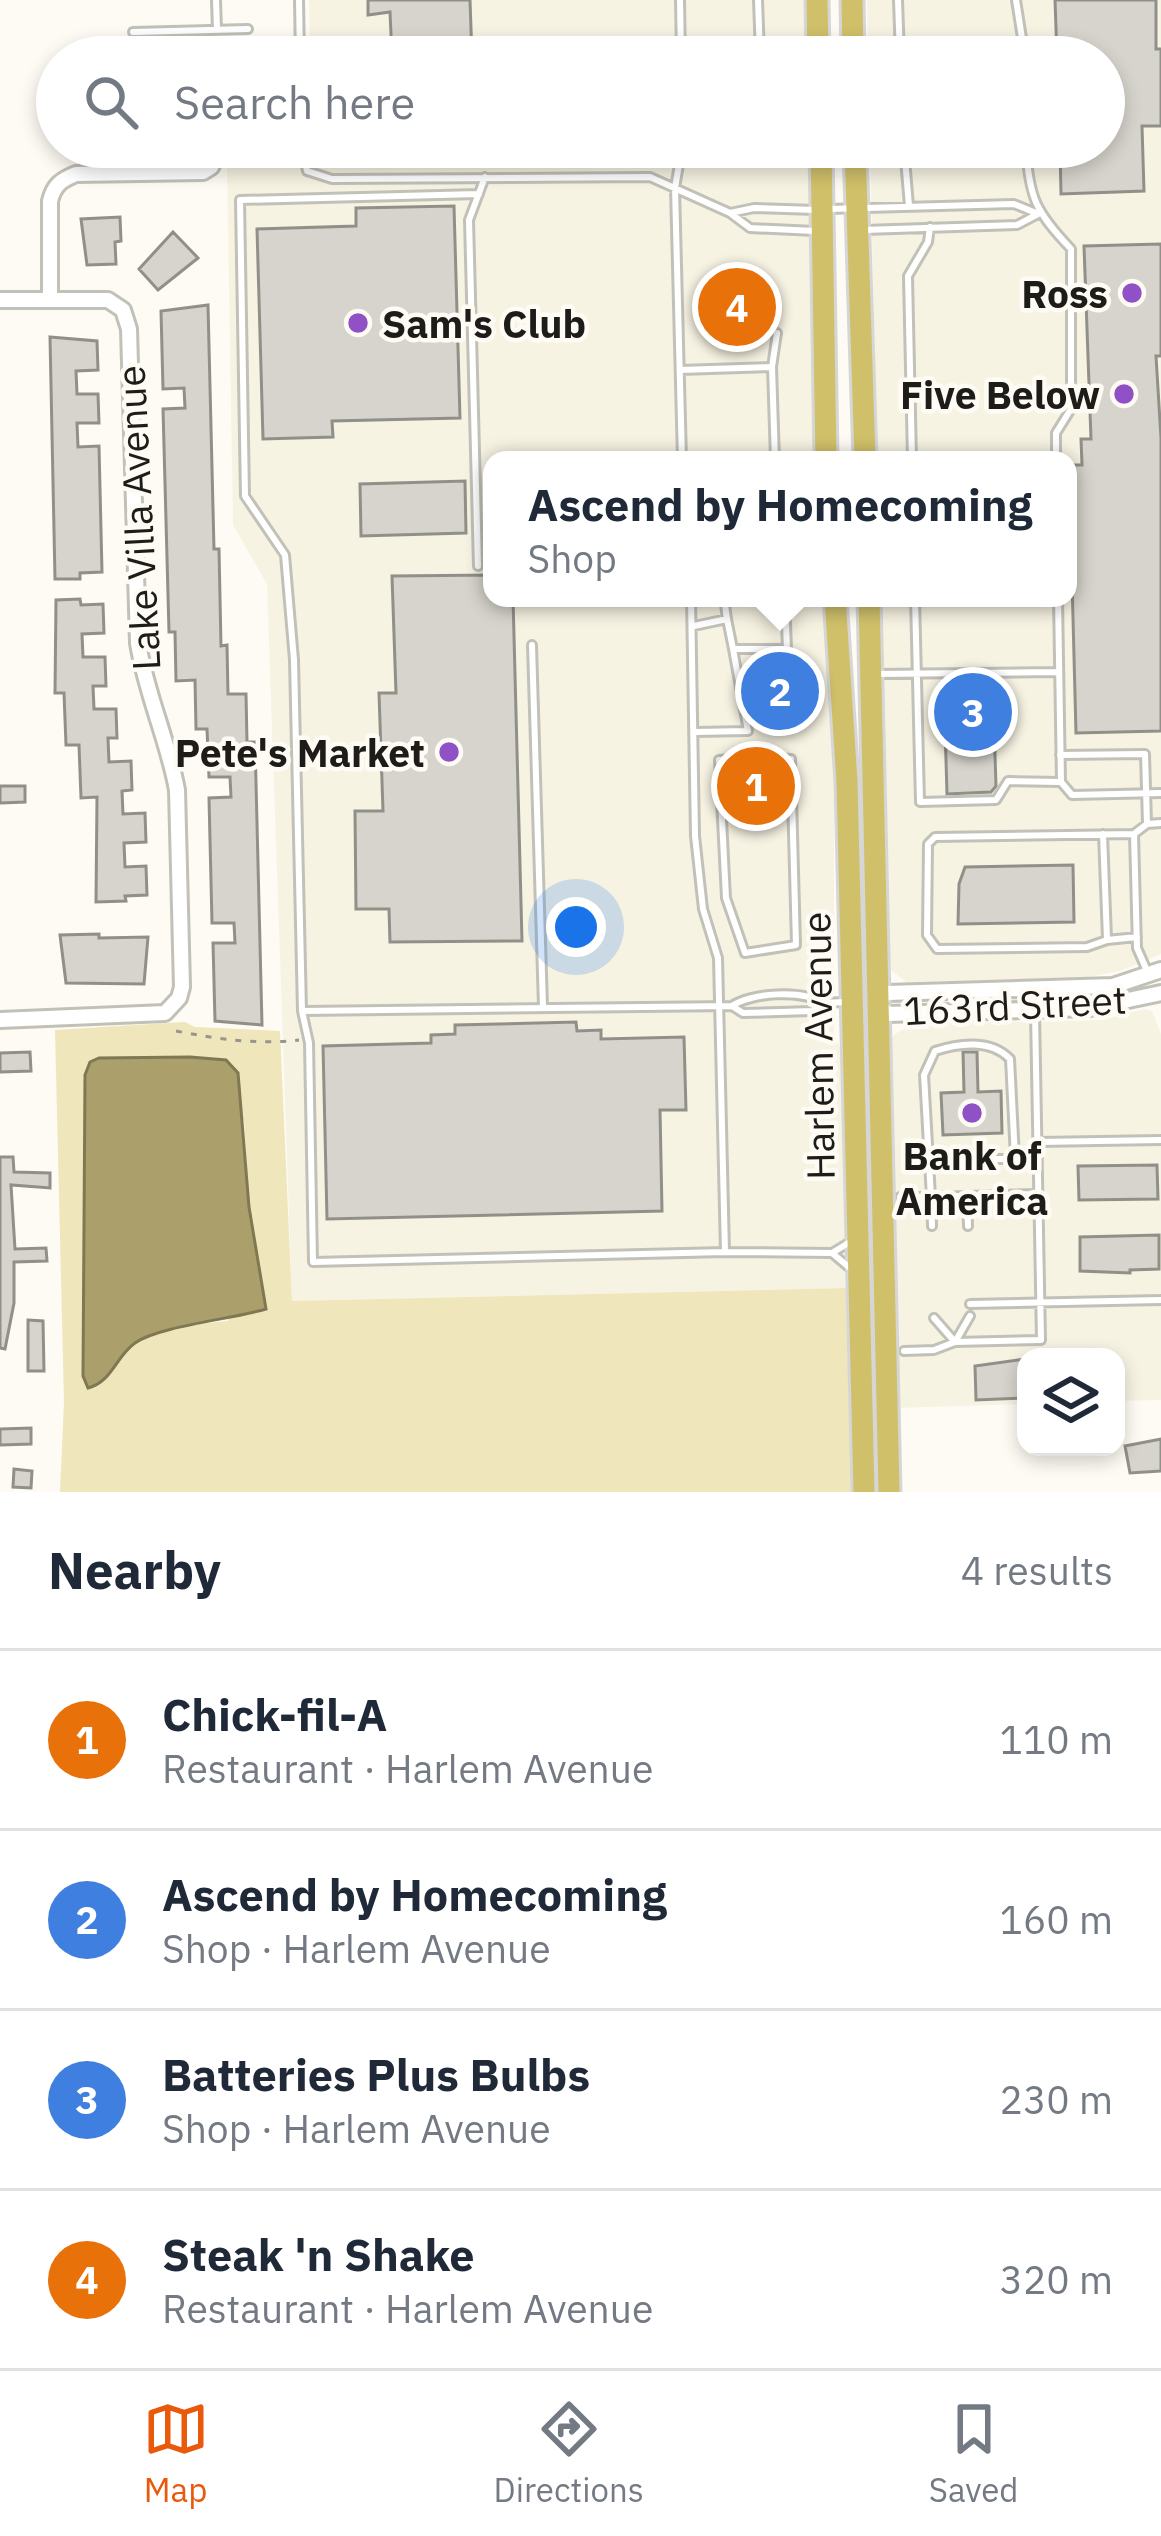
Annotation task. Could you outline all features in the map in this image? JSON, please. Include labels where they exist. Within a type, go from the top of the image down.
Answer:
[{"type":"main road","points":[[817,0],[818,36]]},
{"type":"main road","points":[[853,0],[854,36]]},
{"type":"main road","points":[[822,168],[826,451]]},
{"type":"main road","points":[[857,168],[863,223],[865,451]]},
{"type":"main road","name":"Harlem Avenue","points":[[837,607],[847,782],[864,1492]]},
{"type":"main road","name":"Harlem Avenue","points":[[869,607],[881,1184],[891,1352],[889,1492]]},
{"type":"street","points":[[0,300],[50,299],[50,200],[62,179],[76,174],[203,172],[210,168]]},
{"type":"street","name":"Lake Villa Avenue","points":[[0,1020],[165,1013],[182,987],[177,790],[144,683],[138,643],[129,329],[122,310],[108,300],[50,299]]},
{"type":"street","points":[[1155,973],[1160,996]]},
{"type":"street","name":"163rd Street","points":[[853,1001],[877,1002],[886,993],[1113,986],[1155,973]]},
{"type":"street","name":"163rd Street","points":[[877,1002],[887,1014],[1090,1008],[1160,996]]},
{"type":"lane","points":[[216,0],[217,30]]},
{"type":"lane","points":[[299,0],[300,36]]},
{"type":"lane","points":[[680,0],[681,36]]},
{"type":"lane","points":[[758,0],[759,36]]},
{"type":"lane","points":[[898,0],[899,36]]},
{"type":"lane","points":[[1016,0],[1022,36]]},
{"type":"lane","points":[[133,32],[248,29]]},
{"type":"lane","points":[[306,168],[332,179],[650,177],[730,213],[750,228],[823,220],[863,223],[880,207],[1014,204],[1038,214]]},
{"type":"lane","points":[[678,168],[675,188],[682,451]]},
{"type":"lane","points":[[906,168],[909,206]]},
{"type":"lane","points":[[1028,168],[1038,214],[1071,249],[1071,409],[1056,433],[1056,451]]},
{"type":"lane","points":[[478,566],[469,220],[485,177]]},
{"type":"lane","points":[[478,194],[240,200],[245,496],[285,555],[294,660],[313,1262],[832,1253],[858,1236]]},
{"type":"lane","points":[[730,213],[754,208],[823,220],[930,227],[1017,225],[1038,214]]},
{"type":"lane","points":[[912,451],[908,276],[928,242],[930,227]]},
{"type":"lane","points":[[776,451],[772,367],[777,333]]},
{"type":"lane","points":[[680,370],[772,367]]},
{"type":"lane","points":[[692,607],[695,836],[703,908],[718,958],[725,1252]]},
{"type":"lane","points":[[694,732],[748,731],[725,607]]},
{"type":"lane","points":[[733,649],[787,649],[785,607]]},
{"type":"lane","points":[[915,607],[920,802],[996,800],[1008,782],[1061,782]]},
{"type":"lane","points":[[1058,607],[1061,782],[1072,794],[1161,793]]},
{"type":"lane","points":[[694,626],[727,619]]},
{"type":"lane","points":[[532,645],[543,1009]]},
{"type":"lane","points":[[870,674],[1059,672]]},
{"type":"lane","points":[[1060,755],[1144,754],[1147,824]]},
{"type":"lane","points":[[790,759],[796,945],[745,953],[726,898],[722,835],[719,760],[790,759]]},
{"type":"lane","points":[[1137,937],[1088,947],[937,949],[927,935],[926,851],[935,837],[1134,834],[1147,824],[1161,823]]},
{"type":"lane","points":[[1134,834],[1139,955],[1155,973]]},
{"type":"lane","points":[[1103,835],[1106,940]]},
{"type":"lane","points":[[891,1352],[934,1350],[956,1342],[1041,1340],[1038,1158],[1028,1010],[1021,990]]},
{"type":"lane","points":[[732,1006],[742,998],[812,996],[821,1003]]},
{"type":"lane","points":[[302,1012],[732,1006],[742,1013],[813,1011],[821,1003],[853,1001]]},
{"type":"lane","points":[[932,1226],[924,1075],[934,1051],[990,1045],[1010,1059],[1015,1158]]},
{"type":"lane","points":[[1037,1142],[1161,1140]]},
{"type":"lane","points":[[927,1161],[1038,1158]]},
{"type":"lane","points":[[881,1184],[900,1197],[1038,1194]]},
{"type":"lane","points":[[967,1196],[968,1226]]},
{"type":"lane","points":[[882,1212],[900,1197]]},
{"type":"lane","points":[[832,1253],[859,1274]]},
{"type":"lane","points":[[970,1304],[1161,1300]]},
{"type":"lane","points":[[956,1342],[970,1316]]},
{"type":"lane","points":[[934,1318],[956,1342]]},
{"type":"path","points":[[176,1031],[268,1044],[308,1039]]},
{"type":"path","points":[[908,1151],[920,1141]]},
{"type":"shaded area","points":[[309,0],[804,0],[805,36],[310,36]]},
{"type":"shaded area","points":[[867,0],[1161,0],[1161,954],[1120,971],[1077,979],[906,982],[887,967],[876,607],[1077,607],[1077,451],[877,451],[870,168],[1125,168],[1125,36],[868,36]]},
{"type":"shaded area","points":[[227,168],[809,168],[816,451],[483,451],[483,607],[827,607],[834,769],[834,1034],[841,1050],[846,1288],[292,1301],[267,584],[233,525]]},
{"type":"shaded area","points":[[1144,1009],[1152,1011],[1161,1034],[1161,1400],[1125,1401],[1125,1348],[1017,1348],[1017,1404],[894,1408],[885,1047],[912,1024],[1102,1020]]},
{"type":"shaded area","points":[[185,1022],[195,1027],[280,1031],[292,1301],[846,1288],[851,1492],[60,1492],[64,1402],[55,1030]],"holes":[[[85,1075],[244,1120],[249,1207],[228,1321],[145,1337],[102,1380],[87,1388],[83,1376]]]},
{"type":"shaded area","points":[[99,1058],[226,1060],[238,1073],[249,1207],[266,1309],[146,1337],[129,1348],[103,1380],[88,1388],[83,1376],[85,1075],[90,1062]]},
{"type":"building","points":[[368,0],[470,0],[471,36],[391,36],[390,12],[368,15]]},
{"type":"building","points":[[1055,0],[1156,0],[1161,126],[1142,126],[1144,191],[1061,194],[1060,168],[1125,168],[1125,36],[1056,36]]},
{"type":"building","name":"Sam's Club","points":[[454,206],[460,418],[332,421],[333,437],[263,439],[257,229],[356,226],[356,208]]},
{"type":"building","points":[[120,217],[116,264],[87,265],[81,219]]},
{"type":"building","points":[[173,232],[198,258],[158,290],[139,269]]},
{"type":"building","points":[[1161,244],[1161,356],[1156,356],[1161,438],[1161,731],[1076,733],[1073,607],[1077,607],[1077,465],[1082,465],[1081,439],[1091,439],[1084,246]]},
{"type":"building","points":[[760,293],[760,321],[715,321],[714,294]]},
{"type":"building","points":[[208,305],[221,646],[227,645],[228,694],[246,694],[247,742],[255,742],[262,1025],[215,1021],[213,943],[235,943],[234,923],[212,923],[209,798],[231,797],[230,777],[209,777],[207,729],[196,729],[195,680],[176,681],[175,632],[169,632],[163,409],[185,408],[184,388],[163,389],[161,311]]},
{"type":"building","points":[[50,337],[97,341],[98,370],[76,371],[77,394],[98,394],[99,423],[77,423],[78,447],[99,446],[102,572],[80,573],[80,579],[55,579]]},
{"type":"building","points":[[465,481],[466,533],[361,536],[360,484]]},
{"type":"building","name":"Pete's Market","points":[[483,575],[483,607],[513,607],[522,941],[390,942],[389,909],[356,909],[355,811],[383,811],[379,693],[396,693],[392,576]]},
{"type":"building","points":[[80,599],[81,605],[103,604],[104,633],[82,634],[83,657],[105,657],[106,686],[93,686],[94,709],[116,709],[117,738],[108,738],[109,762],[131,761],[132,790],[122,791],[123,814],[145,813],[146,842],[124,843],[125,867],[146,866],[147,895],[125,896],[126,901],[96,902],[97,797],[81,798],[79,745],[66,745],[64,693],[55,693],[56,600]]},
{"type":"building","points":[[795,671],[796,722],[761,723],[760,672]]},
{"type":"building","points":[[993,692],[996,786],[991,792],[947,794],[944,693]]},
{"type":"building","points":[[774,766],[775,777],[784,778],[785,810],[729,809],[727,777]]},
{"type":"building","points":[[0,786],[25,786],[25,802],[0,803]]},
{"type":"building","points":[[1073,865],[1074,922],[958,924],[959,884],[965,867]]},
{"type":"building","points":[[99,934],[99,938],[148,937],[144,984],[66,983],[60,935]]},
{"type":"building","points":[[576,1022],[577,1031],[601,1030],[601,1039],[684,1037],[686,1110],[660,1110],[662,1211],[327,1219],[323,1046],[431,1043],[431,1035],[455,1034],[455,1025]]},
{"type":"building","points":[[30,1052],[31,1071],[0,1072],[0,1053]]},
{"type":"building","name":"Bank of America","points":[[963,1052],[977,1052],[978,1092],[1001,1091],[1002,1133],[943,1135],[941,1093],[964,1092]]},
{"type":"building","points":[[0,1157],[13,1157],[14,1172],[50,1173],[50,1188],[11,1185],[15,1249],[46,1248],[47,1261],[14,1262],[14,1303],[5,1349],[0,1348]]},
{"type":"building","points":[[1157,1165],[1158,1199],[1079,1200],[1078,1166]]},
{"type":"building","points":[[1159,1235],[1159,1269],[1080,1271],[1080,1237]]},
{"type":"building","points":[[28,1320],[43,1321],[44,1371],[28,1371]]},
{"type":"building","points":[[1017,1360],[1017,1398],[976,1400],[975,1366]]},
{"type":"building","points":[[31,1428],[31,1444],[0,1445],[0,1429]]},
{"type":"building","points":[[1161,1439],[1161,1471],[1130,1473],[1125,1446]]},
{"type":"building","points":[[14,1469],[32,1471],[31,1488],[13,1487]]},
{"type":"place","name":"Ross","points":[[1132,293]]},
{"type":"place","name":"Steak 'n Shake","points":[[737,307]]},
{"type":"place","name":"Sam's Club","points":[[358,323]]},
{"type":"place","name":"Five Below","points":[[1124,394]]},
{"type":"place","name":"Ascend by Homecoming","points":[[780,691]]},
{"type":"place","name":"Batteries Plus Bulbs","points":[[973,712]]},
{"type":"place","name":"Pete's Market","points":[[449,752]]},
{"type":"place","name":"Chick-fil-A","points":[[756,786]]},
{"type":"place","name":"Bank of America","points":[[972,1113]]}]
